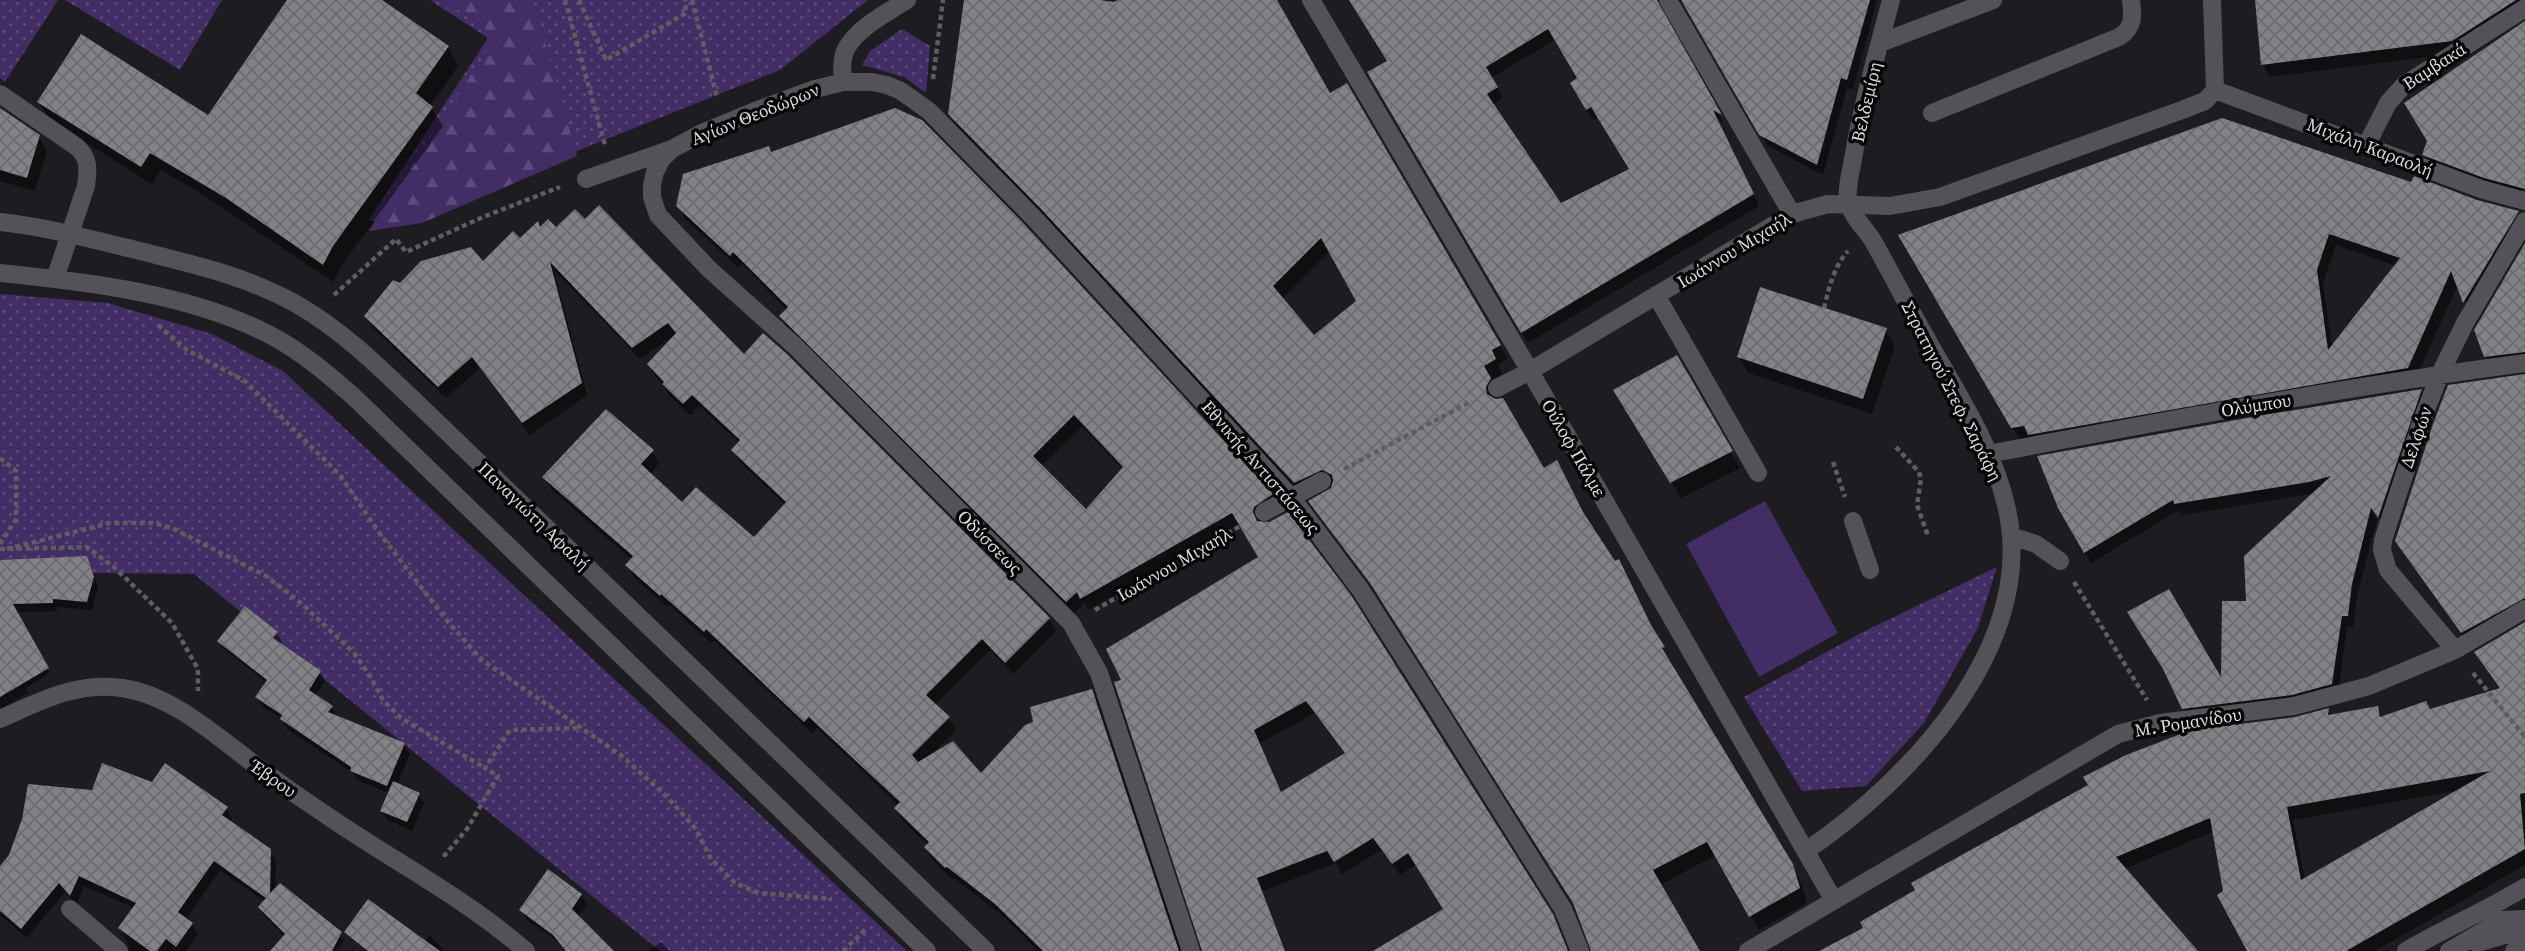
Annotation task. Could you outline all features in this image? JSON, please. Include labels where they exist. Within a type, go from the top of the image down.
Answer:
[{"type":"street","name":"Αγίων Θεοδώρων","points":[[658,215],[652,197],[652,185],[661,160],[672,149],[724,123],[815,89],[843,82],[842,61],[846,49],[878,19],[906,0]]},
{"type":"street","name":"Ούλοφ Πάλμε","points":[[1311,0],[1530,371],[1833,899]]},
{"type":"street","points":[[1668,0],[1792,214]]},
{"type":"street","name":"Βελδεμίρη","points":[[1849,205],[1854,150],[1891,0]]},
{"type":"street","points":[[1880,43],[1993,0]]},
{"type":"street","points":[[1933,113],[2119,37],[2126,33],[2133,21],[2132,0]]},
{"type":"street","points":[[2212,0],[2215,90]]},
{"type":"street","name":"Βαμβακά","points":[[2366,145],[2388,103],[2404,85],[2525,8]]},
{"type":"street","name":"Εθνικής Αντιστάσεως","points":[[843,82],[887,85],[915,100],[936,117],[1052,238],[1291,497],[1360,589],[1432,701],[1563,909],[1580,951]]},
{"type":"street","name":"Ιωάννου Μιχαήλ","points":[[1497,388],[1530,371],[1792,214],[1821,205],[1899,205],[1958,192],[2205,101],[2215,90]]},
{"type":"street","name":"Μιχάλη Καραολή","points":[[2215,90],[2481,189],[2525,201]]},
{"type":"street","points":[[0,94],[77,147],[86,158],[86,186],[55,279]]},
{"type":"street","points":[[586,178],[672,149]]},
{"type":"street","name":"Στρατηγού Στεφ. Σαράφη","points":[[1807,852],[1884,790],[1934,735],[1963,695],[1990,645],[2008,587],[2011,536],[2006,502],[1988,454],[1872,240],[1849,205]]},
{"type":"street","name":"Οδύσσεως","points":[[658,215],[709,269],[795,346],[1078,620],[1099,673],[1191,951]]},
{"type":"street","name":"Δελφών","points":[[2455,650],[2388,570],[2382,550],[2385,530],[2440,374],[2465,323],[2525,221]]},
{"type":"street","name":"Παναγιώτη Αφαλή","points":[[0,222],[70,234],[240,278],[298,305],[352,343],[985,951]]},
{"type":"street","points":[[0,273],[55,279],[162,298],[226,317],[267,334],[306,358],[342,387],[927,951]]},
{"type":"street","points":[[1656,295],[1758,473]]},
{"type":"street","name":"Ολύμπου","points":[[1988,454],[2201,414],[2440,374],[2525,363]]},
{"type":"street","points":[[1264,512],[1322,481]]},
{"type":"street","points":[[1853,521],[1870,570]]},
{"type":"street","points":[[2011,536],[2036,544],[2060,561]]},
{"type":"street","name":"Μ. Ρομανίδου","points":[[1748,951],[2118,734],[2160,723],[2294,706],[2369,686],[2455,650],[2525,609]]},
{"type":"street","name":"Έβρου","points":[[0,719],[64,692],[105,687],[144,693],[165,702],[330,818],[466,903],[526,951]]},
{"type":"street","points":[[2484,912],[2525,887]]},
{"type":"street","points":[[2406,951],[2460,920],[2484,912],[2525,907]]},
{"type":"street","points":[[70,909],[119,951]]},
{"type":"street","points":[[2449,951],[2502,920],[2525,919]]},
{"type":"street","points":[[2454,951],[2504,934],[2525,933]]},
{"type":"street","points":[[2514,951],[2525,949]]},
{"type":"path","points":[[565,0],[611,170]]},
{"type":"path","points":[[579,0],[606,60],[686,13],[685,0]]},
{"type":"path","points":[[691,0],[724,123]]},
{"type":"path","points":[[932,92],[943,0]]},
{"type":"path","points":[[335,294],[396,239],[406,252],[506,207],[586,178]]},
{"type":"path","points":[[1824,307],[1831,281]]},
{"type":"path","points":[[162,298],[156,318],[159,327],[187,350],[245,381],[340,475],[380,534],[449,623],[482,660],[622,756],[667,797],[696,830],[710,859],[735,883],[760,893],[878,904]]},
{"type":"path","points":[[1322,481],[1497,388]]},
{"type":"path","points":[[1896,447],[1919,472],[1921,479],[1917,505],[1928,536]]},
{"type":"path","points":[[0,458],[16,471],[16,519],[0,546],[7,549],[87,547],[116,569],[172,622],[198,669],[198,698],[189,718]]},
{"type":"path","points":[[1833,462],[1853,521]]},
{"type":"path","name":"Ιωάννου Μιχαήλ","points":[[1078,620],[1264,512]]},
{"type":"path","points":[[7,549],[110,523],[154,523],[173,528],[266,576],[301,603],[354,653],[383,700],[401,718],[498,776],[467,829],[445,855],[436,850]]},
{"type":"path","points":[[2060,561],[2097,616],[2144,695]]},
{"type":"path","points":[[2455,650],[2525,737]]},
{"type":"path","points":[[485,768],[510,730],[581,729]]},
{"type":"green space","points":[[0,0],[58,0],[5,82],[0,78]]},
{"type":"green space","points":[[65,0],[222,0],[180,70]]},
{"type":"green space","points":[[430,0],[868,0],[780,70],[419,218],[368,221],[488,38]]},
{"type":"green space","points":[[444,0],[533,0],[577,156],[422,223],[369,231],[496,37]]},
{"type":"green space","points":[[902,29],[930,46],[926,93],[904,77],[862,65],[870,51]]},
{"type":"green space","points":[[0,294],[108,303],[212,334],[283,371],[907,951],[660,951],[194,574],[0,572]]},
{"type":"green space","points":[[1765,501],[1838,633],[1759,677],[1686,544]]},
{"type":"green space","points":[[1997,567],[1978,628],[1924,723],[1866,786],[1802,791],[1744,697],[1863,632]]},
{"type":"building","points":[[287,0],[382,0],[449,46],[416,93],[433,107],[333,246],[323,265],[226,198],[150,153],[141,167],[37,102],[81,34],[208,115]]},
{"type":"building","points":[[964,0],[1277,0],[1330,93],[1347,83],[1501,345],[1492,350],[1496,359],[1484,366],[1491,378],[1486,387],[1487,394],[1496,399],[1503,398],[1544,468],[1557,460],[1583,512],[1615,561],[1619,559],[1651,625],[1665,647],[1662,648],[1793,864],[1800,888],[1749,917],[1707,842],[1653,870],[1700,951],[1591,951],[1573,903],[1370,583],[1308,501],[1331,488],[1332,475],[1322,470],[1294,483],[1042,210],[948,114]],"holes":[[[1321,238],[1356,301],[1314,335],[1273,286]]]},
{"type":"building","points":[[1349,0],[1657,0],[1722,115],[1713,110],[1754,194],[1521,333],[1367,72],[1387,61]],"holes":[[[1548,29],[1577,78],[1570,83],[1586,110],[1591,107],[1629,169],[1561,203],[1487,94],[1498,87],[1486,67]]]},
{"type":"building","points":[[1681,0],[1870,0],[1847,80],[1841,78],[1817,165],[1759,135]]},
{"type":"building","points":[[2255,0],[2516,0],[2452,41],[2261,65]]},
{"type":"building","points":[[2525,21],[2525,189],[2484,178],[2422,155],[2427,141],[2404,103]]},
{"type":"building","points":[[0,108],[40,135],[27,178],[0,170]]},
{"type":"building","points":[[895,108],[922,120],[1026,226],[1273,494],[1254,507],[1257,521],[1269,522],[1288,512],[1351,595],[1553,914],[1568,951],[1373,951],[1443,909],[1408,853],[1392,864],[1373,838],[1334,862],[1327,851],[1257,878],[1285,951],[1202,951],[1114,682],[1121,680],[1106,649],[1258,557],[1232,513],[1080,599],[1077,592],[1066,602],[779,316],[788,307],[733,252],[730,256],[676,206],[683,174],[769,146],[771,152]],"holes":[[[1074,415],[1123,467],[1086,509],[1033,456]],[[1306,701],[1345,753],[1281,792],[1254,730]]]},
{"type":"building","points":[[2222,118],[2411,182],[2414,176],[2477,200],[2519,211],[2463,303],[2451,271],[2408,368],[2028,435],[2024,426],[2011,428],[1898,235]],"holes":[[[2329,234],[2400,258],[2328,350],[2317,270]]]},
{"type":"building","points":[[599,205],[744,354],[763,333],[787,354],[1050,618],[1005,663],[982,639],[926,695],[950,717],[912,755],[918,762],[953,741],[981,773],[1025,725],[1033,722],[1030,707],[1092,689],[1179,951],[1043,951],[995,904],[945,868],[924,847],[929,842],[894,808],[900,802],[809,717],[804,722],[706,629],[704,632],[625,565],[633,556],[542,477],[606,409],[654,450],[641,464],[682,502],[696,487],[754,537],[786,502],[731,450],[740,440],[692,395],[683,404],[662,384],[664,382],[647,364],[676,333],[668,323],[632,348],[550,262],[582,383],[522,423],[472,357],[438,387],[364,316],[393,280],[400,283],[421,261],[471,247],[483,261],[513,231],[520,238],[538,221],[540,227],[548,219],[556,227],[575,209],[585,219]]},
{"type":"building","points":[[2525,243],[2525,352],[2484,357],[2474,330]]},
{"type":"building","points":[[1760,287],[1887,328],[1863,399],[1737,357]]},
{"type":"building","points":[[1677,355],[1733,451],[1670,483],[1613,390]]},
{"type":"building","points":[[2525,374],[2525,598],[2461,633],[2395,541],[2448,385]]},
{"type":"building","points":[[2422,389],[2378,518],[2371,508],[2352,584],[2348,616],[2342,616],[2332,684],[2292,695],[2182,709],[2163,669],[2127,612],[2169,589],[2221,677],[2222,601],[2246,601],[2244,556],[2331,476],[2174,504],[2173,500],[2084,553],[2058,508],[2037,456]]},
{"type":"building","points":[[87,556],[94,577],[87,602],[53,599],[53,603],[13,604],[49,668],[0,697],[0,560]]},
{"type":"building","points":[[245,606],[278,632],[273,638],[321,671],[309,690],[333,706],[328,712],[405,743],[387,786],[350,771],[351,767],[280,719],[282,715],[255,697],[267,680],[217,641]]},
{"type":"building","points":[[2525,622],[2525,793],[2520,794],[2525,849],[2346,951],[2247,951],[2217,895],[2223,891],[2210,818],[2116,857],[2198,951],[1819,951],[1863,928],[1860,922],[1915,890],[1911,883],[2088,785],[2083,777],[2126,755],[2191,730],[2295,717],[2329,708],[2328,715],[2378,706],[2380,717],[2426,701],[2430,709],[2500,688],[2474,652]],"holes":[[[2490,771],[2301,880],[2287,807]]]},
{"type":"building","points":[[102,763],[152,782],[165,763],[228,807],[222,815],[271,849],[270,893],[280,883],[342,932],[332,951],[270,951],[285,934],[258,907],[266,898],[214,861],[178,912],[193,923],[176,947],[166,939],[157,951],[150,951],[118,928],[136,903],[79,876],[70,896],[59,883],[21,929],[0,911],[0,866],[9,855],[22,819],[28,784],[92,790]]},
{"type":"building","points":[[393,781],[420,793],[407,822],[380,811]]},
{"type":"building","points":[[548,869],[582,894],[572,909],[614,951],[566,951],[553,935],[519,910]]},
{"type":"building","points":[[368,899],[440,951],[368,951],[344,932]]}]
